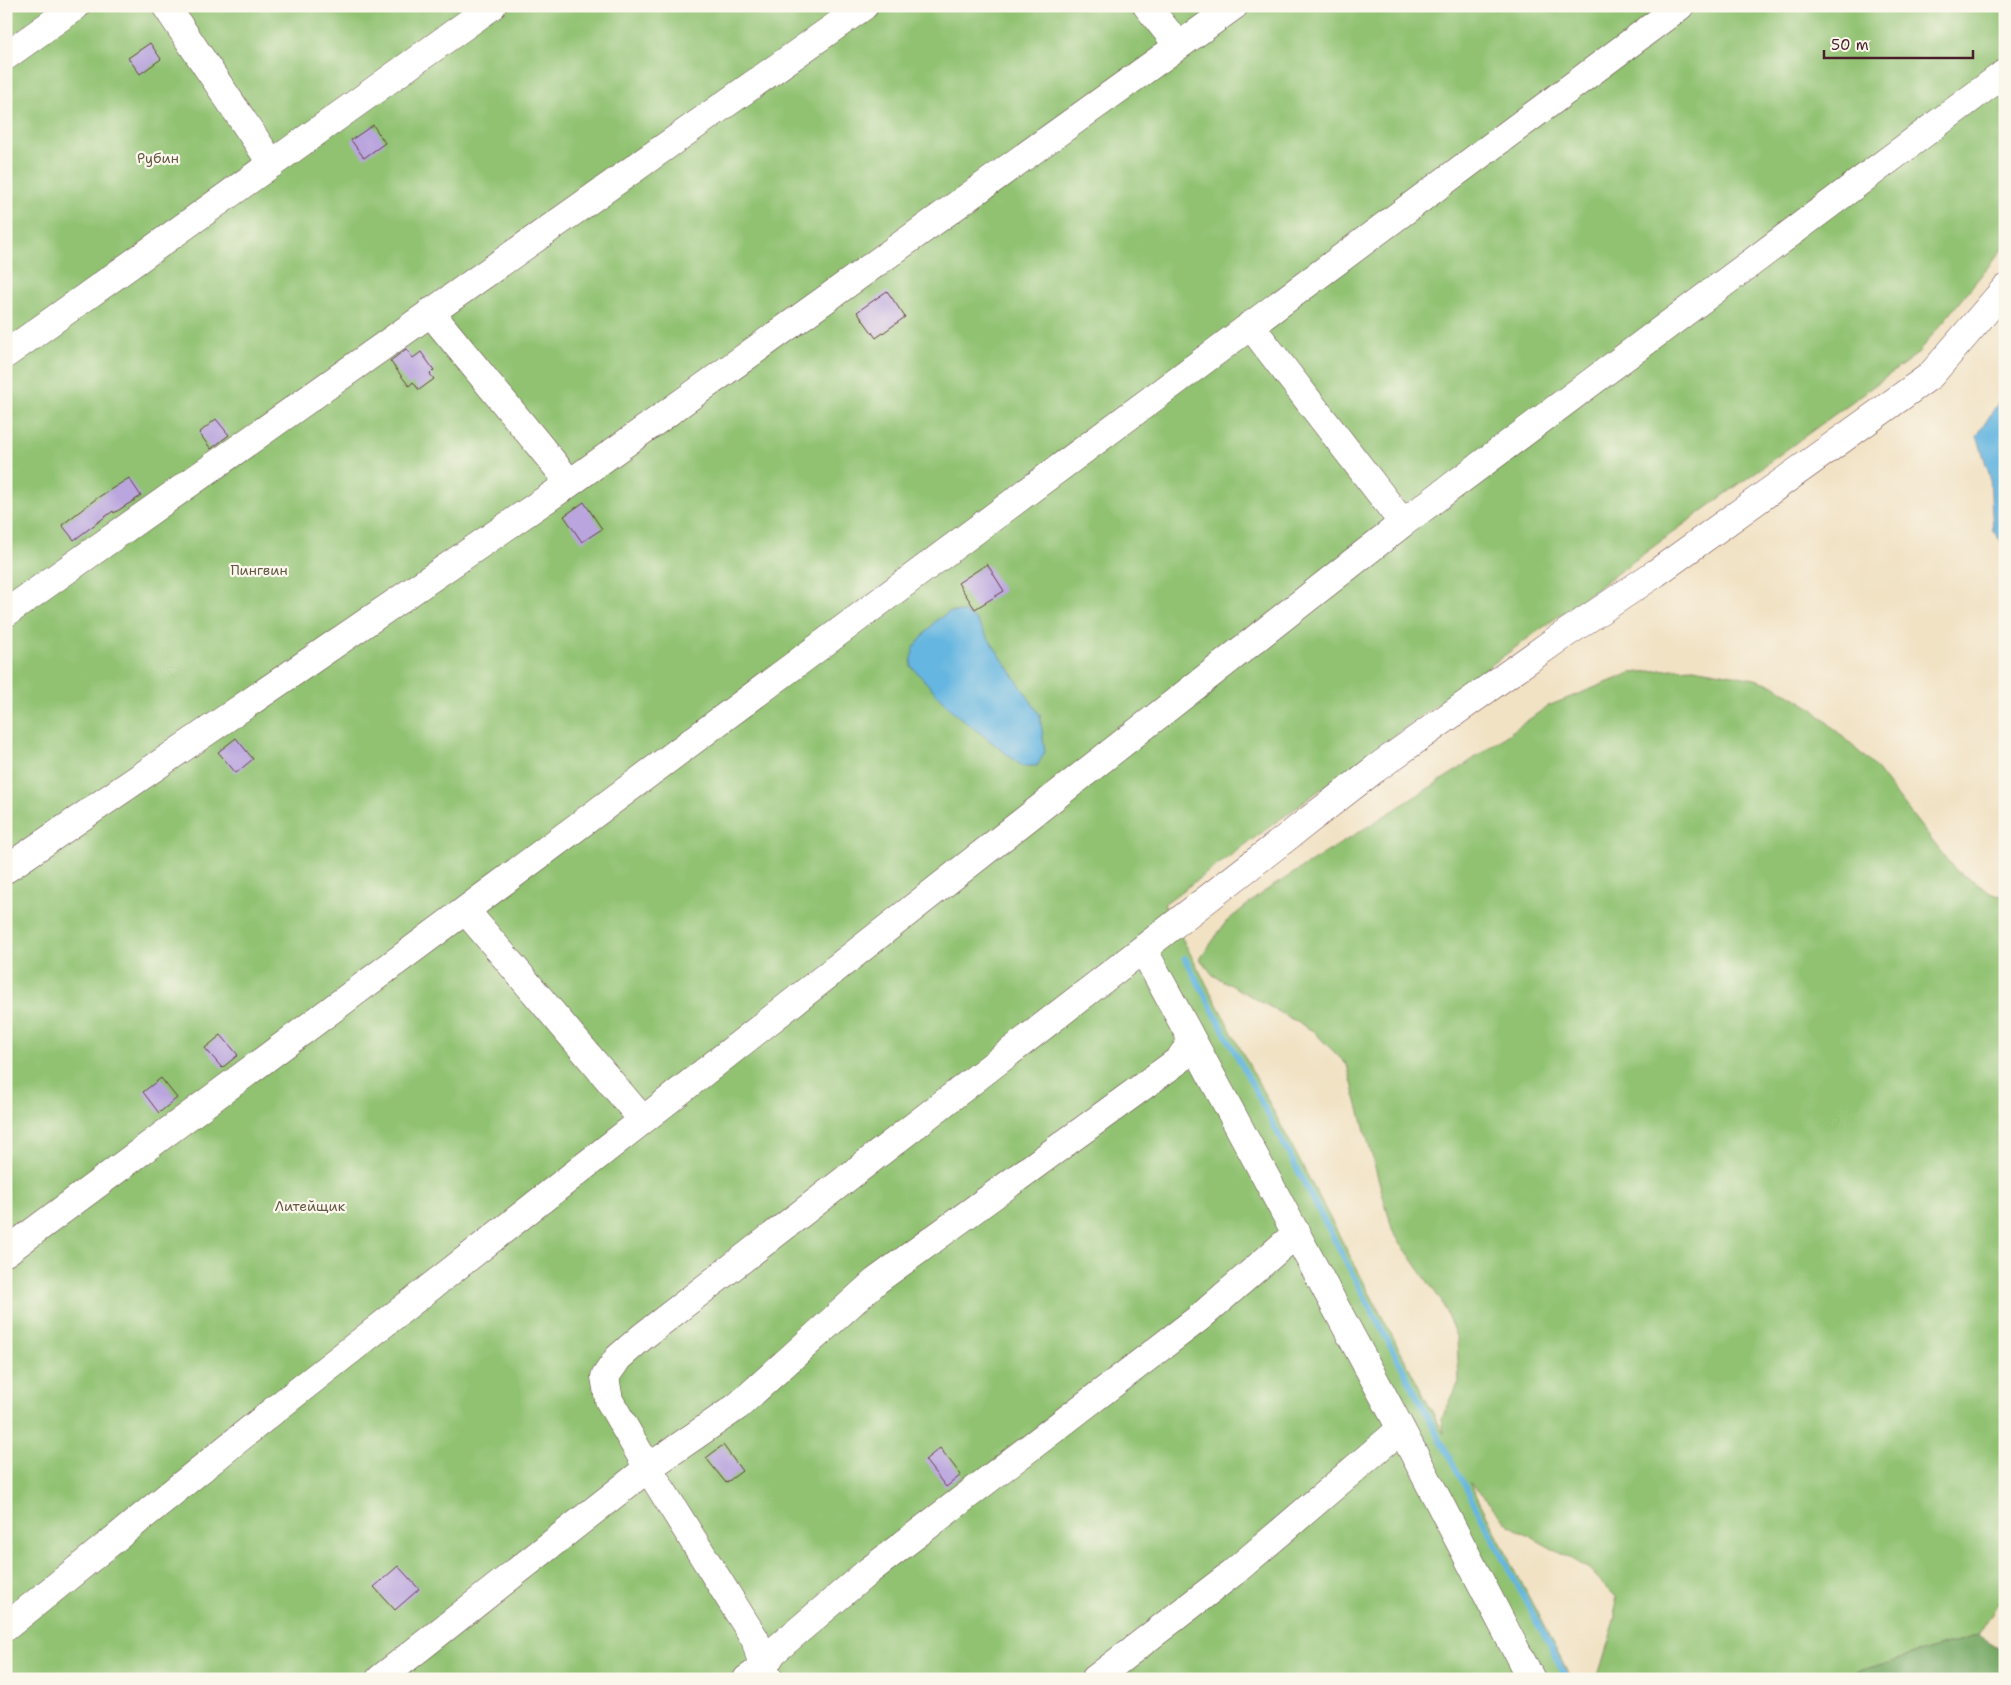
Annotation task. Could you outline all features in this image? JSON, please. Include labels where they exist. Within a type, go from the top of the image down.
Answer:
[{"type":"street","points":[[6,56],[76,6]]},
{"type":"street","points":[[166,6],[272,164]]},
{"type":"street","points":[[6,354],[492,6]]},
{"type":"street","points":[[6,613],[864,6]]},
{"type":"street","points":[[1147,6],[1178,45]]},
{"type":"street","points":[[6,868],[570,483],[1234,6]]},
{"type":"street","points":[[6,1252],[1680,6]]},
{"type":"street","points":[[6,1627],[278,1407],[1403,523],[2005,74]]},
{"type":"street","points":[[760,1675],[754,1639],[648,1468],[609,1400],[605,1378],[618,1358],[642,1336],[1375,769],[1556,640],[1656,574],[1930,376],[2005,289]]},
{"type":"street","points":[[430,312],[570,483]]},
{"type":"street","points":[[1250,326],[1403,523]]},
{"type":"street","points":[[466,911],[642,1120]]},
{"type":"street","points":[[1143,949],[1297,1233],[1531,1679]]},
{"type":"street","points":[[380,1679],[648,1468],[738,1406],[876,1281],[1179,1060],[1188,1046],[1190,1036]]},
{"type":"street","points":[[760,1675],[773,1652],[870,1570],[1199,1318],[1297,1233]]},
{"type":"street","points":[[1095,1679],[1234,1572],[1401,1430]]},
{"type":"green space","points":[[6,6],[2005,6],[2005,246],[1916,355],[1164,904],[1444,1434],[1442,1418],[1459,1382],[1457,1339],[1442,1302],[1393,1232],[1347,1065],[1313,1031],[1213,975],[1200,959],[1226,922],[1262,893],[1459,769],[1548,706],[1631,673],[1694,668],[1755,679],[1774,685],[1812,708],[1873,765],[1955,870],[1993,894],[2005,895],[2005,1592],[1978,1635],[1833,1679],[1597,1679],[1616,1617],[1615,1597],[1586,1567],[1509,1525],[1469,1481],[1571,1679],[6,1679]]},
{"type":"green space","points":[[1978,1635],[2005,1651],[2005,1679],[1833,1679]]},
{"type":"water","points":[[2005,392],[2005,546],[1993,531],[1990,476],[1977,436]]},
{"type":"water","points":[[949,612],[964,612],[976,620],[1040,715],[1045,752],[1037,766],[1022,766],[953,712],[911,666],[913,649],[935,621]]},
{"type":"building","points":[[150,43],[161,59],[140,74],[128,58]]},
{"type":"building","points":[[373,125],[385,143],[364,158],[351,140]]},
{"type":"building","points":[[887,291],[905,317],[876,338],[857,312]]},
{"type":"building","points":[[406,349],[413,358],[421,352],[434,370],[430,374],[434,379],[419,390],[413,382],[409,386],[390,361]]},
{"type":"building","points":[[216,419],[229,435],[211,449],[199,433]]},
{"type":"building","points":[[129,478],[141,496],[114,513],[113,511],[74,540],[62,525],[97,498]]},
{"type":"building","points":[[584,502],[602,529],[582,542],[564,516]]},
{"type":"building","points":[[987,564],[1004,591],[975,609],[958,583]]},
{"type":"building","points":[[236,738],[253,759],[236,773],[218,752]]},
{"type":"building","points":[[221,1035],[238,1055],[222,1068],[205,1048]]},
{"type":"building","points":[[161,1078],[177,1098],[159,1113],[143,1092]]},
{"type":"building","points":[[723,1445],[742,1471],[726,1483],[706,1458]]},
{"type":"building","points":[[940,1448],[961,1475],[946,1487],[925,1460]]},
{"type":"building","points":[[398,1566],[419,1589],[395,1610],[374,1587]]},
{"type":"waterway","points":[[1185,958],[1565,1675]]},
{"type":"park label","name":"Рубин","points":[[158,158]]},
{"type":"park label","name":"Пингвин","points":[[259,570]]},
{"type":"park label","name":"Литейщик","points":[[310,1206]]}]
